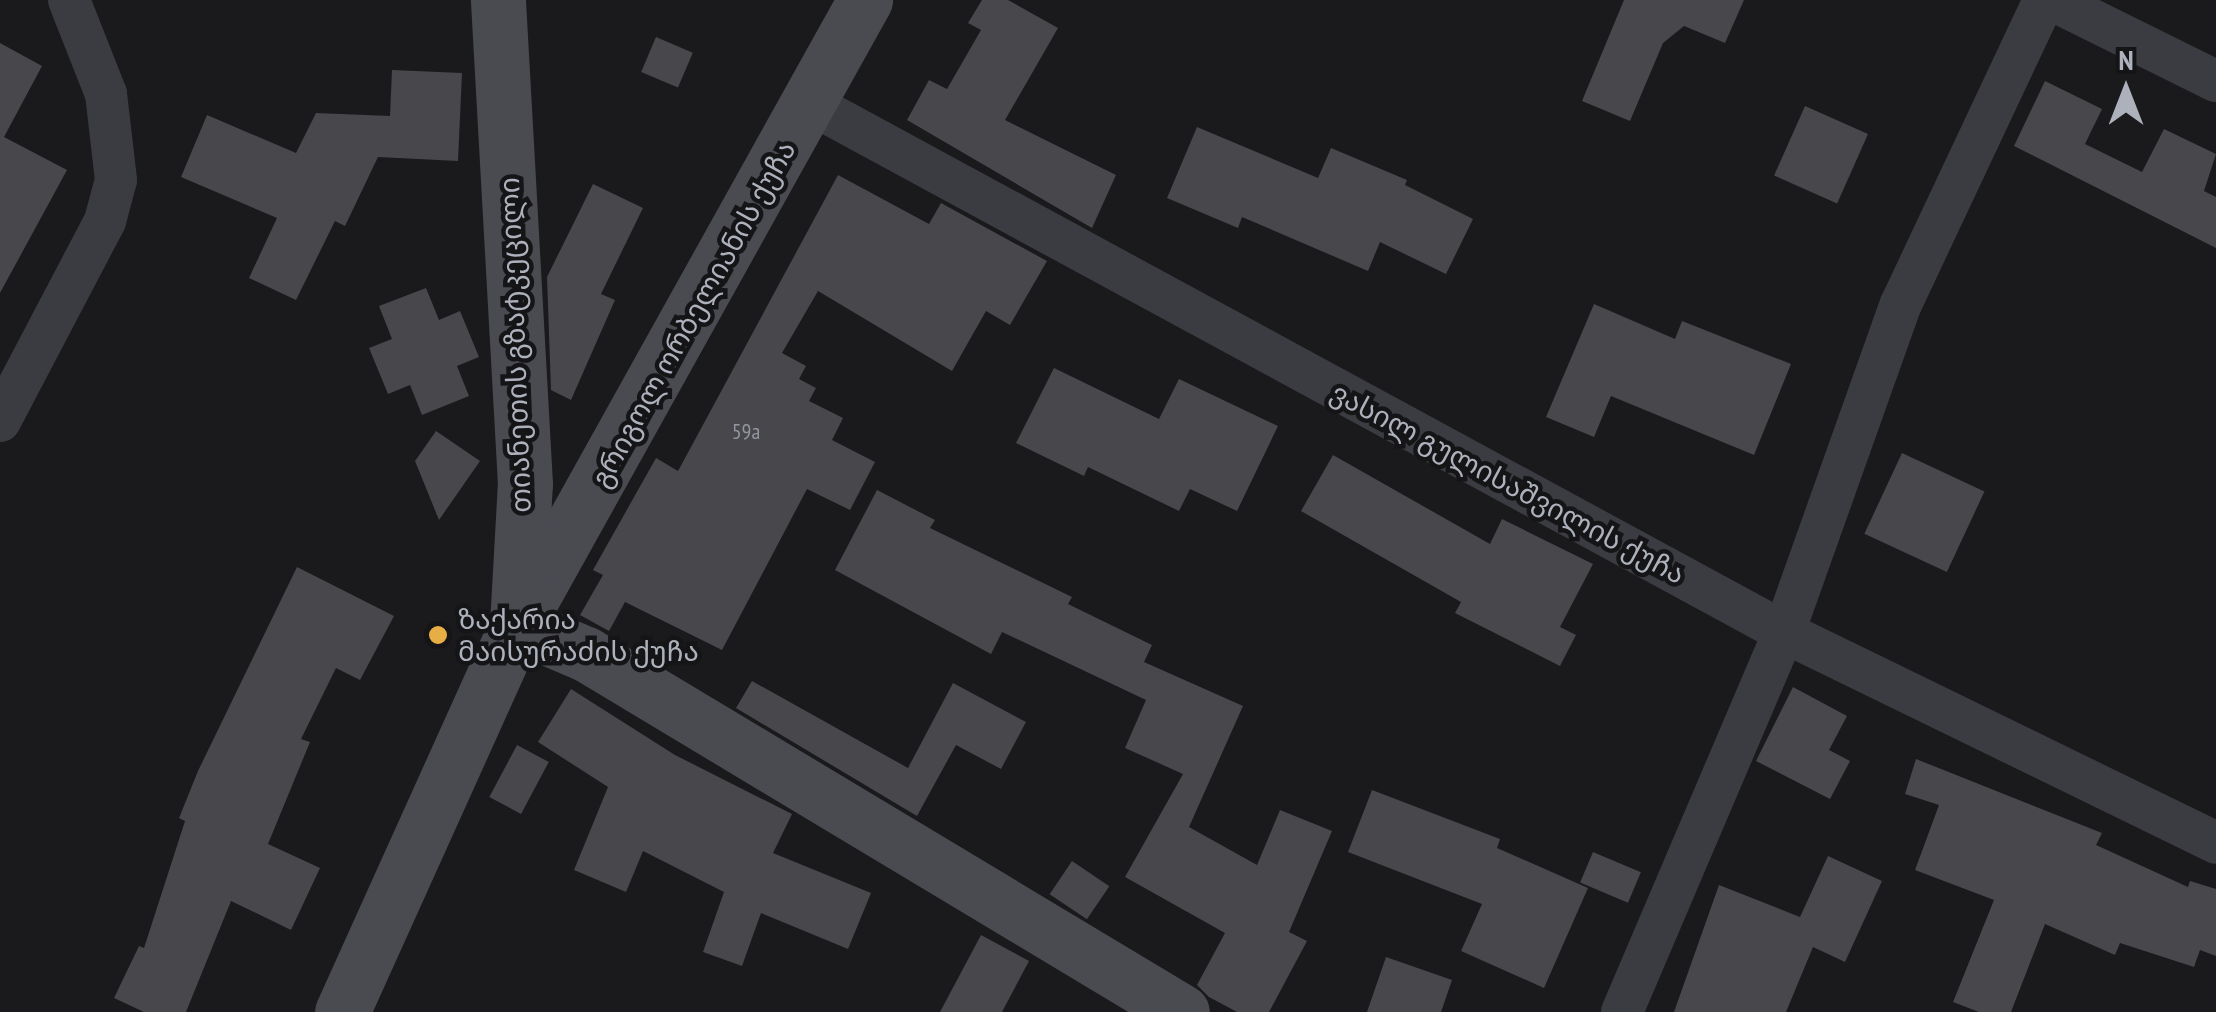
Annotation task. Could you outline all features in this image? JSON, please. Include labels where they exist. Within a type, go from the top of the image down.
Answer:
[{"type":"street","points":[[0,422],[105,221],[116,180],[106,94],[68,0]]},
{"type":"street","name":"თიანეთის გზატკეცილი","points":[[342,1012],[517,625],[524,484],[498,0]]},
{"type":"street","name":"გრიგოლ ორბელიანის ქუჩა","points":[[517,625],[811,104],[865,0]]},
{"type":"street","points":[[1622,1012],[1784,632],[1901,304],[2048,0],[2216,81]]},
{"type":"street","name":"ვასილ გულისაშვილის ქუჩა","points":[[811,104],[1784,632],[2216,843]]},
{"type":"street","points":[[517,625],[586,654],[1182,1012]]},
{"type":"building","points":[[982,0],[1008,0],[1058,28],[1005,120],[1116,175],[1092,228],[907,120],[929,80],[947,89],[981,30],[968,23]]},
{"type":"building","points":[[1624,0],[1744,0],[1725,43],[1684,26],[1663,43],[1630,121],[1582,101]]},
{"type":"building","points":[[656,37],[693,53],[678,88],[641,72]]},
{"type":"building","points":[[0,43],[42,66],[4,137],[67,170],[0,293]]},
{"type":"building","points":[[392,70],[462,73],[458,161],[378,157],[345,226],[335,221],[296,300],[249,278],[277,218],[181,177],[207,115],[296,153],[316,113],[390,116]]},
{"type":"building","points":[[2045,81],[2102,109],[2085,144],[2142,172],[2164,129],[2216,154],[2204,191],[2216,197],[2216,248],[2014,146]]},
{"type":"building","points":[[1805,106],[1868,134],[1837,203],[1774,175]]},
{"type":"building","points":[[1197,127],[1318,178],[1331,148],[1407,180],[1405,185],[1473,219],[1446,274],[1380,242],[1368,271],[1242,217],[1238,228],[1167,198]]},
{"type":"building","points":[[838,175],[929,224],[941,203],[1047,261],[1010,325],[986,311],[952,371],[818,291],[782,353],[806,366],[799,379],[816,388],[809,401],[843,418],[832,440],[875,462],[850,510],[807,489],[722,650],[625,602],[609,631],[580,615],[603,575],[593,570],[656,458],[678,471]]},
{"type":"building","points":[[593,184],[643,208],[601,294],[615,300],[571,400],[551,390],[547,277]]},
{"type":"building","points":[[426,288],[439,320],[460,311],[479,357],[457,366],[469,396],[422,415],[410,385],[388,394],[369,348],[392,339],[379,306]]},
{"type":"building","points":[[1594,304],[1675,339],[1682,321],[1791,364],[1754,455],[1611,396],[1594,437],[1546,417]]},
{"type":"building","points":[[1054,368],[1159,419],[1179,379],[1278,426],[1237,511],[1190,489],[1179,511],[1088,467],[1084,476],[1016,443]]},
{"type":"building","points":[[436,431],[480,461],[439,520],[415,461]]},
{"type":"building","points":[[1902,453],[1984,491],[1947,572],[1864,534]]},
{"type":"building","points":[[1333,455],[1490,544],[1502,519],[1593,564],[1560,627],[1576,635],[1560,666],[1455,613],[1461,602],[1301,511]]},
{"type":"building","points":[[877,490],[935,520],[930,528],[1072,597],[1068,604],[1152,645],[1144,662],[1243,706],[1189,827],[1257,865],[1280,810],[1332,831],[1289,932],[1307,941],[1269,1012],[1237,1012],[1209,997],[1197,985],[1225,933],[1125,877],[1183,774],[1125,748],[1146,700],[1002,632],[991,654],[835,570]]},
{"type":"building","points":[[297,567],[394,616],[360,680],[336,668],[301,739],[310,742],[268,844],[320,868],[291,930],[231,901],[186,1012],[144,1012],[114,998],[139,946],[144,948],[185,821],[179,818],[198,771]]},
{"type":"building","points":[[752,681],[908,768],[953,683],[1026,722],[1001,769],[956,745],[917,816],[736,708]]},
{"type":"building","points":[[1793,687],[1847,716],[1829,750],[1850,761],[1830,799],[1756,761]]},
{"type":"building","points":[[571,689],[675,755],[792,814],[773,853],[871,893],[848,949],[761,913],[742,966],[703,952],[724,892],[643,851],[626,892],[574,870],[608,787],[538,742]]},
{"type":"building","points":[[517,745],[549,762],[521,814],[489,797]]},
{"type":"building","points":[[1916,759],[2102,833],[2096,845],[2188,887],[2190,881],[2216,889],[2216,956],[2200,950],[2194,967],[2120,943],[2115,955],[2045,924],[2011,1012],[1979,1012],[1953,1002],[1994,900],[1915,870],[1939,805],[1905,794]]},
{"type":"building","points":[[1372,790],[1500,839],[1497,848],[1588,888],[1544,988],[1461,951],[1482,904],[1348,852]]},
{"type":"building","points":[[1593,852],[1641,872],[1628,903],[1580,882]]},
{"type":"building","points":[[1828,856],[1882,881],[1845,962],[1813,947],[1786,1012],[1674,1012],[1719,885],[1800,917]]},
{"type":"building","points":[[1072,861],[1109,886],[1087,919],[1050,894]]},
{"type":"building","points":[[981,935],[1029,961],[1002,1012],[940,1012]]},
{"type":"building","points":[[1386,957],[1452,980],[1441,1012],[1367,1012]]},
{"type":"place","name":"ზაქარია მაისურაძის ქუჩა","points":[[438,635]]}]
